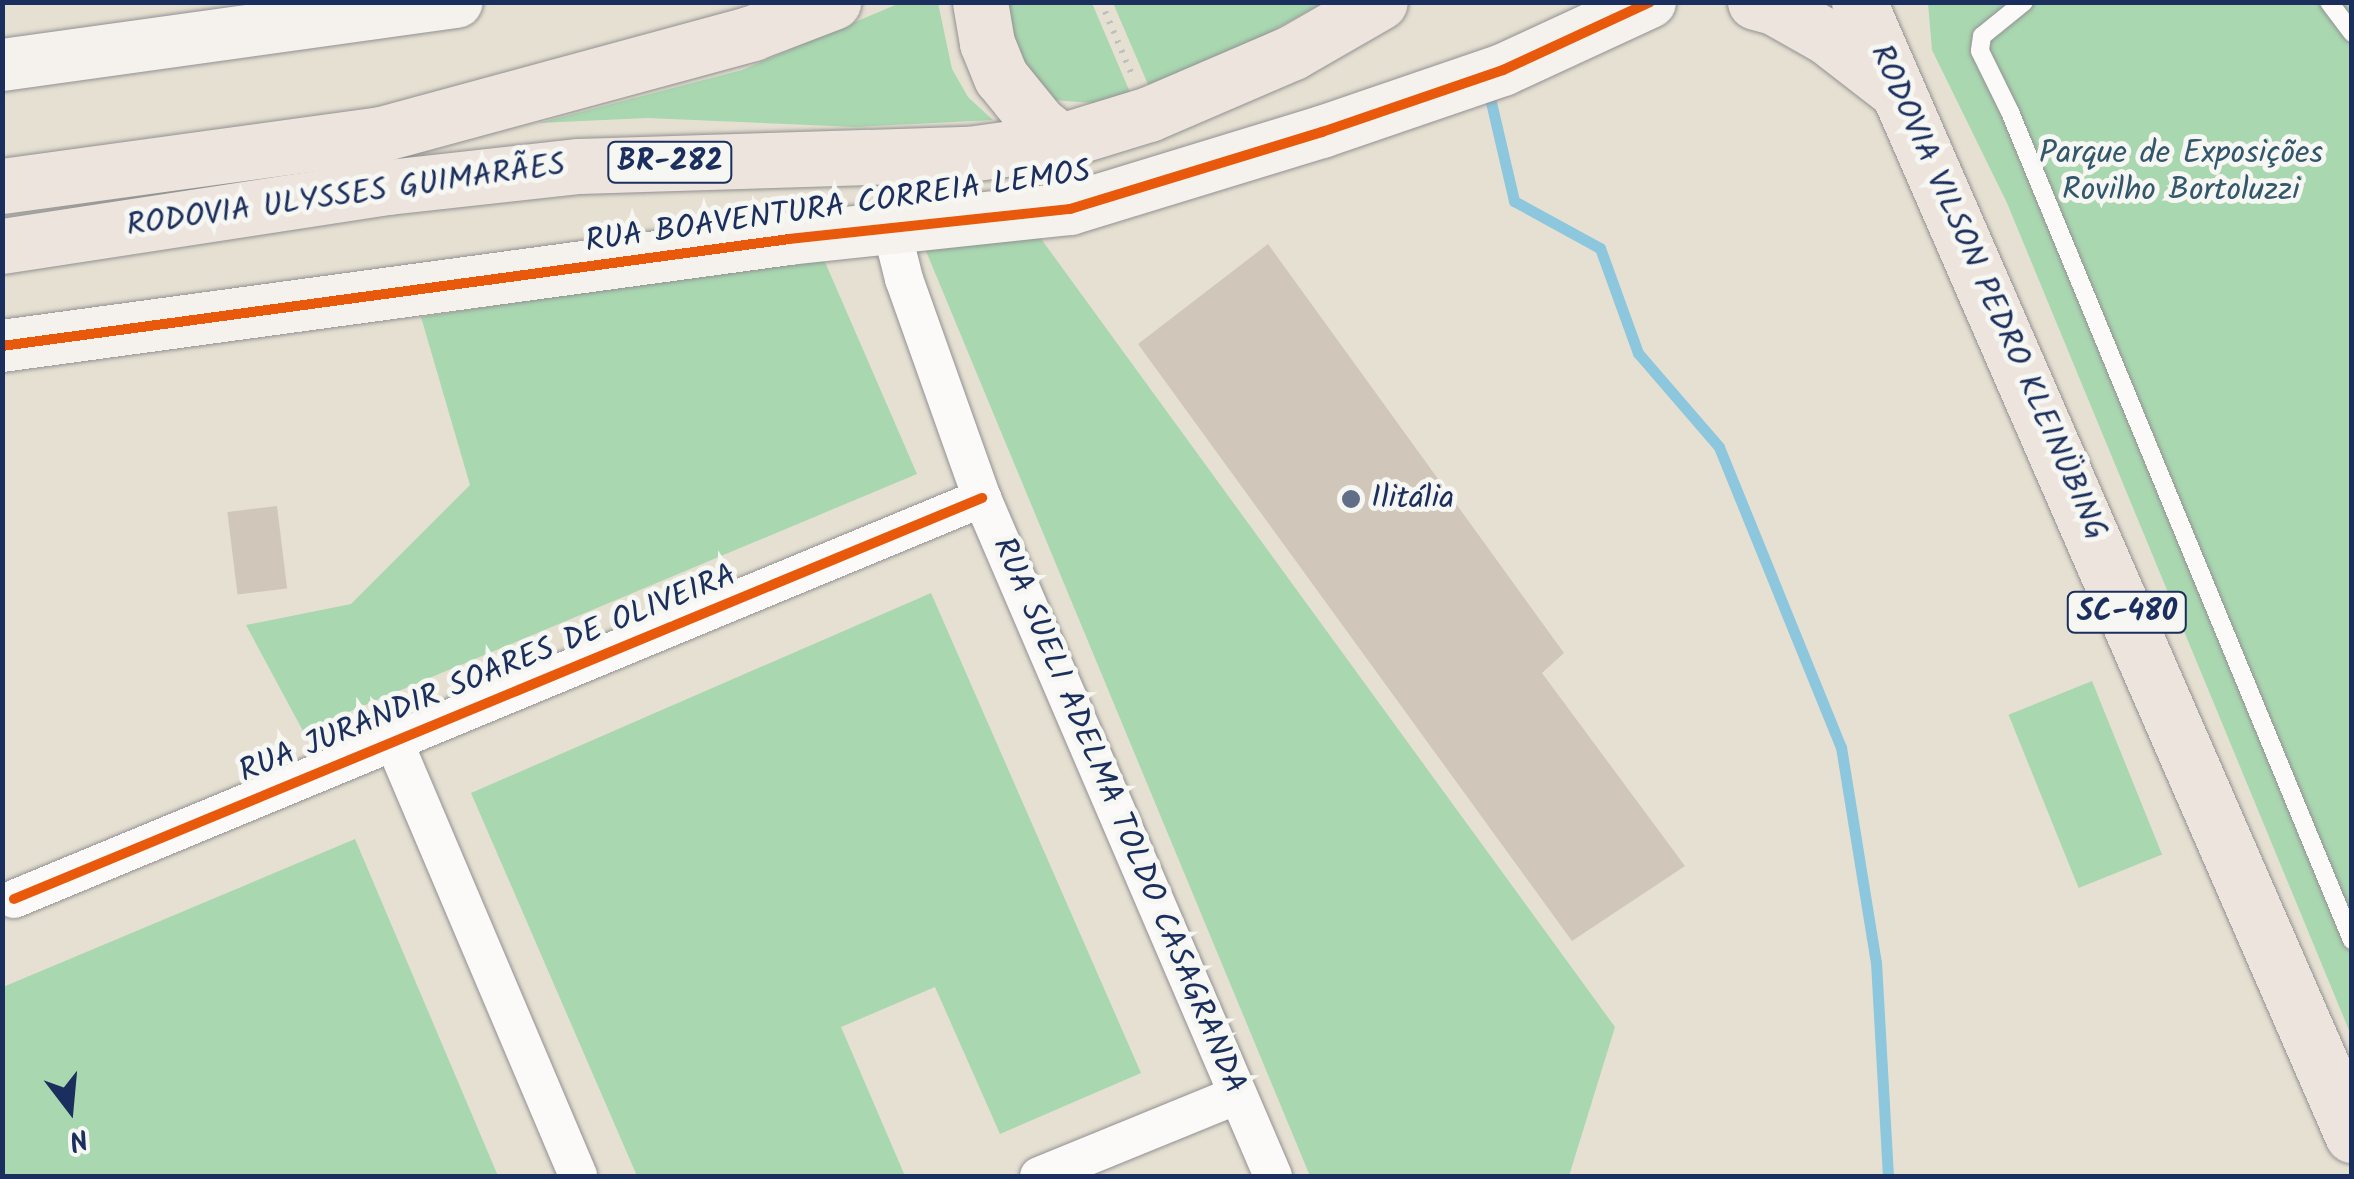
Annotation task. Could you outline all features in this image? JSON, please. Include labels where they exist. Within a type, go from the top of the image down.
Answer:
[{"type":"main road","name":"RODOVIA ULYSSES GUIMARÃES","points":[[2,186],[381,134],[752,32],[833,2]]},
{"type":"main road","points":[[980,2],[987,43],[1001,77],[1039,124],[1061,141]]},
{"type":"main road","name":"RODOVIA ULYSSES GUIMARÃES","points":[[2,246],[388,188],[579,166],[969,154],[1061,141],[1149,114],[1239,76],[1292,52],[1380,2]]},
{"type":"main road","points":[[1756,2],[1774,7],[1828,37],[1896,91]]},
{"type":"main road","name":"RODOVIA VILSON PEDRO KLEINÜBING","points":[[1859,2],[2332,1072],[2352,1135]]},
{"type":"main road","points":[[1894,2],[1896,91]]},
{"type":"street","points":[[2,65],[456,2]]},
{"type":"street","name":"RUA BOAVENTURA CORREIA LEMOS","points":[[2,346],[891,226],[1070,209],[1503,70],[1650,2]]},
{"type":"street","name":"RUA SUELI ADELMA TOLDO CASAGRANDA","points":[[891,226],[904,279],[982,498],[1273,1176]]},
{"type":"street","name":"RUA JURANDIR SOARES DE OLIVEIRA","points":[[14,899],[982,498]]},
{"type":"street","points":[[394,742],[578,1176]]},
{"type":"street","points":[[1039,1176],[1237,1095]]},
{"type":"lane","points":[[2024,2],[1982,36],[1980,51],[2010,112],[2352,940]]},
{"type":"lane","points":[[2329,2],[2352,32]]},
{"type":"path","points":[[1101,2],[1137,88]]},
{"type":"green space","points":[[900,3],[938,3],[952,69],[968,97],[993,120],[855,127],[647,118],[539,123],[742,70]]},
{"type":"green space","points":[[1008,3],[1092,3],[1132,97],[1105,104],[1053,100],[1017,67]]},
{"type":"green space","points":[[1113,3],[1322,3],[1260,38],[1150,89]]},
{"type":"green space","name":"Parque de Exposições Rovilho Bortoluzzi","points":[[1928,3],[2351,3],[2351,1035],[2007,203],[1932,50]]},
{"type":"green space","points":[[1039,236],[1615,1027],[1569,1176],[1310,1176],[921,239]]},
{"type":"green space","points":[[822,255],[917,474],[303,731],[246,625],[351,604],[470,485],[421,317]]},
{"type":"green space","points":[[931,593],[1141,1073],[1000,1134],[935,987],[841,1027],[905,1176],[637,1176],[471,793]]},
{"type":"green space","points":[[2092,681],[2162,854],[2079,888],[2009,715]]},
{"type":"green space","points":[[355,839],[498,1176],[3,1176],[3,987]]},
{"type":"building","name":"Ilitália","points":[[1268,244],[1564,653],[1542,673],[1685,866],[1572,941],[1138,344]]},
{"type":"building","points":[[277,506],[287,588],[237,594],[227,512]]},
{"type":"waterway","points":[[1491,102],[1514,201],[1600,248],[1638,353],[1719,447],[1841,747],[1876,962],[1888,1176]]},
{"type":"cycle path","points":[[2,346],[789,239],[1070,209],[1322,132],[1503,70],[1650,2]]},
{"type":"cycle path","points":[[14,899],[982,498]]},
{"type":"place","name":"Ilitália","points":[[1351,499]]}]
